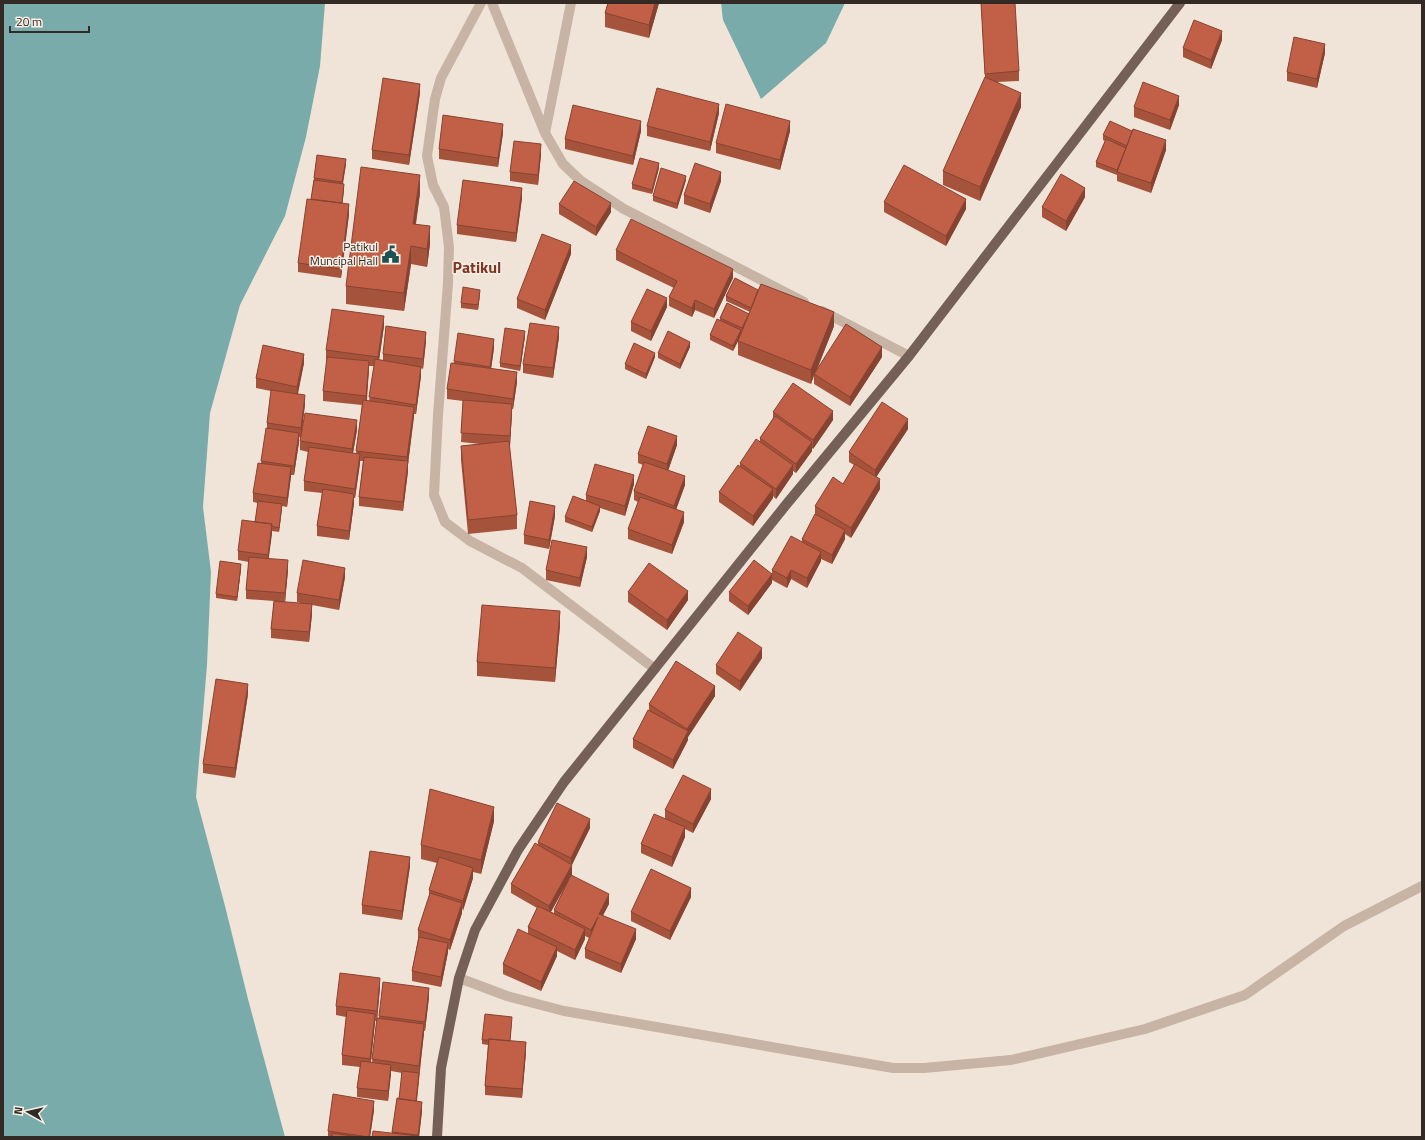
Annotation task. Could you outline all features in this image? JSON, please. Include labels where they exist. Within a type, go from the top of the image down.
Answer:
[{"type":"main road","points":[[437,1137],[441,1068],[459,978],[475,930],[518,850],[564,782],[785,506],[909,356],[1180,3]]},
{"type":"street","points":[[481,3],[441,78],[435,99],[427,156],[433,185],[444,207],[449,248],[434,495],[445,522],[470,541],[522,568],[655,669]]},
{"type":"street","points":[[492,3],[545,133],[563,164],[581,181],[624,209],[909,356]]},
{"type":"street","points":[[545,133],[571,3]]},
{"type":"street","points":[[459,978],[507,996],[564,1011],[892,1068],[924,1068],[1011,1060],[1145,1029],[1245,995],[1344,926],[1422,886]]},
{"type":"water","points":[[3,3],[325,3],[320,66],[306,137],[285,216],[240,305],[210,413],[203,507],[211,572],[207,665],[196,797],[285,1137],[3,1137]]},
{"type":"water","points":[[721,3],[845,3],[826,43],[761,99],[723,20]]},
{"type":"building","points":[[608,3],[655,3],[649,25],[605,13]]},
{"type":"building","points":[[981,3],[1015,3],[1019,71],[985,74]]},
{"type":"building","points":[[1194,20],[1222,31],[1211,60],[1183,48]]},
{"type":"building","points":[[1294,37],[1325,44],[1317,79],[1287,72]]},
{"type":"building","points":[[985,77],[1021,93],[980,187],[943,171]]},
{"type":"building","points":[[383,78],[420,84],[409,155],[372,150]]},
{"type":"building","points":[[1143,82],[1179,96],[1170,120],[1134,107]]},
{"type":"building","points":[[657,88],[719,104],[710,142],[647,126]]},
{"type":"building","points":[[726,104],[790,121],[780,160],[716,143]]},
{"type":"building","points":[[573,105],[641,121],[633,156],[565,139]]},
{"type":"building","points":[[443,115],[503,124],[498,158],[439,149]]},
{"type":"building","points":[[1110,121],[1132,131],[1127,146],[1103,135]]},
{"type":"building","points":[[1133,129],[1166,140],[1151,183],[1117,172]]},
{"type":"building","points":[[1106,139],[1126,148],[1117,170],[1096,162]]},
{"type":"building","points":[[514,141],[541,144],[538,175],[510,172]]},
{"type":"building","points":[[317,155],[346,159],[342,182],[314,178]]},
{"type":"building","points":[[640,158],[659,163],[652,190],[632,184]]},
{"type":"building","points":[[695,163],[721,172],[710,204],[684,195]]},
{"type":"building","points":[[904,165],[966,199],[946,236],[884,202]]},
{"type":"building","name":"Patikul Muncipal Hall","points":[[361,167],[420,175],[413,224],[430,226],[427,249],[411,246],[404,293],[346,286]]},
{"type":"building","points":[[661,168],[686,176],[677,204],[653,196]]},
{"type":"building","points":[[1061,174],[1085,188],[1066,221],[1042,207]]},
{"type":"building","points":[[314,180],[344,184],[342,203],[311,199]]},
{"type":"building","points":[[463,180],[522,188],[516,233],[457,225]]},
{"type":"building","points":[[574,181],[611,203],[596,227],[559,204]]},
{"type":"building","points":[[307,199],[349,204],[341,269],[298,263]]},
{"type":"building","points":[[631,219],[733,269],[714,309],[695,300],[692,308],[669,297],[677,281],[616,250]]},
{"type":"building","points":[[542,234],[571,245],[545,310],[517,299]]},
{"type":"building","points":[[735,278],[758,290],[751,308],[726,296]]},
{"type":"building","points":[[761,284],[834,312],[811,370],[738,341]]},
{"type":"building","points":[[463,287],[480,290],[478,305],[461,303]]},
{"type":"building","points":[[647,289],[667,298],[651,331],[631,322]]},
{"type":"building","points":[[727,303],[749,314],[742,328],[720,318]]},
{"type":"building","points":[[332,309],[384,316],[378,357],[326,350]]},
{"type":"building","points":[[717,319],[741,330],[733,346],[710,335]]},
{"type":"building","points":[[530,323],[559,327],[553,368],[523,364]]},
{"type":"building","points":[[846,324],[882,347],[850,397],[814,374]]},
{"type":"building","points":[[386,326],[426,332],[423,359],[383,354]]},
{"type":"building","points":[[505,328],[525,331],[520,366],[500,363]]},
{"type":"building","points":[[668,331],[690,342],[680,364],[658,353]]},
{"type":"building","points":[[458,333],[494,339],[490,367],[454,361]]},
{"type":"building","points":[[634,343],[655,353],[646,374],[625,364]]},
{"type":"building","points":[[263,345],[304,354],[297,387],[256,378]]},
{"type":"building","points":[[327,357],[369,361],[366,396],[323,391]]},
{"type":"building","points":[[375,359],[421,367],[416,405],[369,397]]},
{"type":"building","points":[[451,363],[517,372],[513,399],[447,389]]},
{"type":"building","points":[[793,383],[833,411],[813,440],[773,412]]},
{"type":"building","points":[[271,390],[305,395],[301,428],[267,423]]},
{"type":"building","points":[[363,400],[414,407],[407,457],[356,451]]},
{"type":"building","points":[[463,400],[512,404],[510,436],[461,433]]},
{"type":"building","points":[[882,402],[908,419],[875,470],[849,452]]},
{"type":"building","points":[[305,413],[357,420],[352,449],[300,441]]},
{"type":"building","points":[[775,416],[812,442],[796,464],[760,438]]},
{"type":"building","points":[[648,426],[677,436],[667,464],[638,454]]},
{"type":"building","points":[[266,428],[299,433],[294,466],[261,461]]},
{"type":"building","points":[[756,439],[793,465],[776,489],[740,463]]},
{"type":"building","points":[[509,441],[517,515],[468,520],[461,446]]},
{"type":"building","points":[[309,447],[360,454],[355,489],[304,481]]},
{"type":"building","points":[[364,457],[408,461],[403,502],[359,497]]},
{"type":"building","points":[[644,462],[685,476],[674,506],[634,491]]},
{"type":"building","points":[[258,463],[291,467],[287,498],[253,493]]},
{"type":"building","points":[[595,464],[634,475],[625,506],[586,495]]},
{"type":"building","points":[[855,464],[880,479],[851,528],[815,506],[833,477],[843,484]]},
{"type":"building","points":[[738,465],[773,489],[753,516],[719,492]]},
{"type":"building","points":[[323,489],[354,494],[349,531],[317,526]]},
{"type":"building","points":[[573,496],[600,506],[592,527],[565,517]]},
{"type":"building","points":[[640,497],[684,512],[672,545],[628,529]]},
{"type":"building","points":[[258,501],[282,504],[279,528],[271,526],[272,524],[255,522]]},
{"type":"building","points":[[530,501],[555,506],[549,540],[524,535]]},
{"type":"building","points":[[815,514],[845,530],[832,555],[802,539]]},
{"type":"building","points":[[242,520],[272,524],[268,555],[238,551]]},
{"type":"building","points":[[791,536],[821,552],[807,578],[791,570],[787,578],[772,570]]},
{"type":"building","points":[[552,540],[587,547],[580,578],[546,570]]},
{"type":"building","points":[[249,557],[288,560],[285,593],[246,590]]},
{"type":"building","points":[[303,560],[345,568],[339,600],[297,593]]},
{"type":"building","points":[[754,560],[772,574],[748,606],[729,592]]},
{"type":"building","points":[[220,561],[241,564],[237,597],[216,594]]},
{"type":"building","points":[[649,563],[688,591],[667,620],[628,592]]},
{"type":"building","points":[[274,601],[312,604],[309,632],[271,629]]},
{"type":"building","points":[[482,605],[560,611],[555,668],[477,662]]},
{"type":"building","points":[[738,632],[762,648],[740,681],[716,665]]},
{"type":"building","points":[[676,661],[715,686],[687,729],[649,704]]},
{"type":"building","points":[[216,679],[248,684],[235,768],[203,764]]},
{"type":"building","points":[[648,710],[688,731],[673,760],[633,739]]},
{"type":"building","points":[[683,775],[711,789],[693,824],[665,810]]},
{"type":"building","points":[[430,789],[494,807],[481,860],[421,845]]},
{"type":"building","points":[[557,803],[590,819],[571,858],[538,842]]},
{"type":"building","points":[[654,814],[685,827],[672,857],[641,844]]},
{"type":"building","points":[[535,843],[572,865],[549,906],[511,884]]},
{"type":"building","points":[[370,851],[410,857],[402,911],[362,905]]},
{"type":"building","points":[[439,857],[473,868],[463,901],[429,890]]},
{"type":"building","points":[[651,869],[691,888],[670,931],[631,912]]},
{"type":"building","points":[[571,875],[609,894],[599,914],[636,929],[621,964],[585,949],[598,917],[591,930],[554,910]]},
{"type":"building","points":[[430,893],[462,903],[450,940],[418,930]]},
{"type":"building","points":[[538,906],[585,929],[575,950],[528,927]]},
{"type":"building","points":[[518,929],[557,947],[541,982],[503,964]]},
{"type":"building","points":[[419,937],[448,943],[441,977],[412,971]]},
{"type":"building","points":[[340,973],[380,978],[377,1011],[336,1006]]},
{"type":"building","points":[[383,982],[429,988],[425,1022],[379,1016]]},
{"type":"building","points":[[347,1010],[375,1014],[370,1059],[342,1055]]},
{"type":"building","points":[[485,1014],[512,1017],[510,1041],[489,1039],[482,1040]]},
{"type":"building","points":[[377,1018],[424,1024],[419,1066],[372,1059]]},
{"type":"building","points":[[489,1039],[526,1042],[522,1089],[485,1086]]},
{"type":"building","points":[[361,1061],[391,1065],[388,1091],[357,1088]]},
{"type":"building","points":[[402,1071],[419,1073],[416,1101],[399,1099]]},
{"type":"building","points":[[333,1094],[374,1101],[369,1137],[328,1131]]},
{"type":"building","points":[[397,1098],[422,1102],[418,1135],[392,1132]]},
{"type":"building","points":[[373,1131],[418,1136],[418,1137],[372,1137]]},
{"type":"building","points":[[332,1133],[359,1137],[332,1137]]},
{"type":"place","name":"Patikul Muncipal Hall","points":[[391,254]]},
{"type":"district","name":"Patikul","points":[[477,267]]}]
